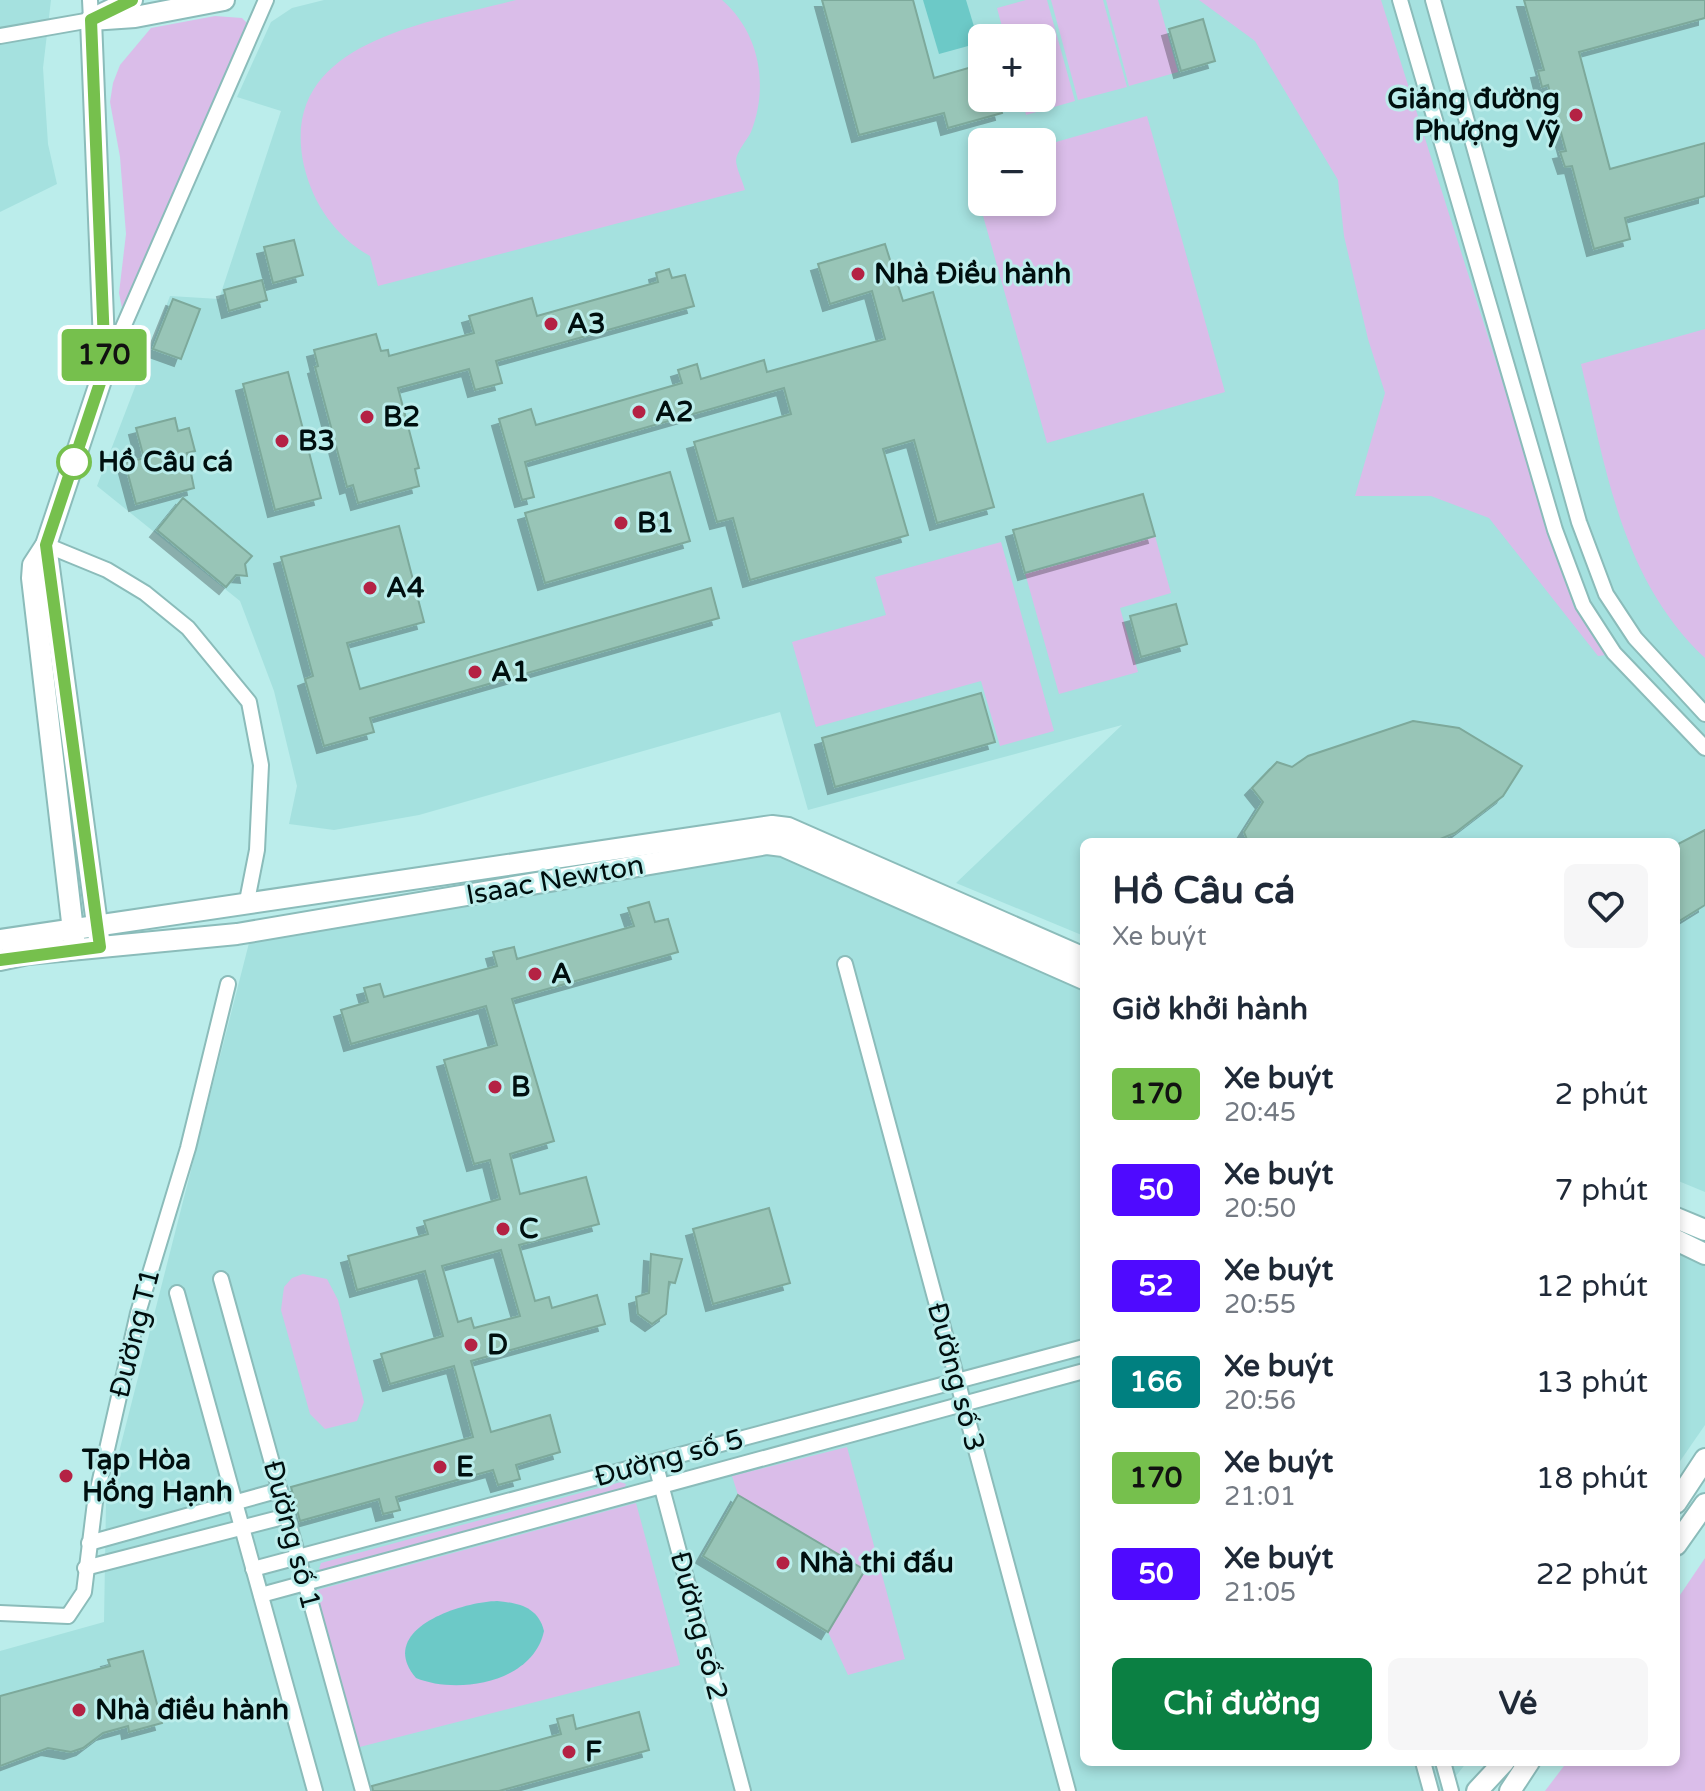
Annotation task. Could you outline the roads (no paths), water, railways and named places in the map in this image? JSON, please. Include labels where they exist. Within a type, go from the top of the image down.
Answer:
[{"type":"street","points":[[0,36],[132,0]]},
{"type":"street","points":[[90,10],[135,17],[224,0]]},
{"type":"street","points":[[74,939],[32,578],[33,565],[46,545],[105,368],[266,0]]},
{"type":"street","points":[[1433,0],[1579,522],[1606,594],[1635,638],[1705,714]]},
{"type":"street","points":[[1403,3],[1555,530],[1583,605],[1627,671],[1705,748]]},
{"type":"street","points":[[90,10],[105,368]]},
{"type":"street","points":[[46,545],[107,570],[145,593],[188,628],[249,702],[261,765],[257,850],[237,934]]},
{"type":"street","points":[[46,545],[100,947]]},
{"type":"street","name":"Isaac Newton","points":[[0,960],[74,939],[97,925],[246,906],[772,826],[788,828],[1080,956]]},
{"type":"street","name":"Isaac Newton","points":[[0,940],[74,939],[100,947],[237,934],[767,844],[783,846],[1080,977]]},
{"type":"street","name":"Đường số 3","points":[[845,964],[1068,1791]]},
{"type":"street","name":"Đường T1","points":[[0,1613],[68,1616],[84,1592],[95,1502],[138,1313],[188,1148],[228,984]]},
{"type":"street","points":[[1680,1220],[1705,1230]]},
{"type":"street","points":[[1680,1242],[1705,1254]]},
{"type":"street","name":"Đường số 1","points":[[221,1279],[363,1791]]},
{"type":"street","name":"Đường số 1","points":[[177,1293],[315,1791]]},
{"type":"street","name":"Đường số 5","points":[[253,1569],[1080,1348]]},
{"type":"street","name":"Đường số 5","points":[[261,1595],[1080,1372]]},
{"type":"street","points":[[1680,1497],[1705,1459]]},
{"type":"street","name":"Đường số 2","points":[[655,1462],[743,1791]]},
{"type":"street","points":[[89,1543],[280,1490]]},
{"type":"street","points":[[1680,1539],[1705,1504]]},
{"type":"street","points":[[85,1568],[287,1516]]},
{"type":"street","points":[[1424,1766],[1431,1791]]},
{"type":"street","points":[[1444,1766],[1451,1791]]},
{"type":"street","points":[[1477,1791],[1500,1766]]},
{"type":"street","points":[[1510,1791],[1526,1766]]},
{"type":"place","name":"Giảng đường Phượng Vỹ","points":[[1576,115]]},
{"type":"place","name":"Nhà Điều hành","points":[[858,274]]},
{"type":"place","name":"A3","points":[[551,324]]},
{"type":"place","name":"A2","points":[[639,412]]},
{"type":"place","name":"B2","points":[[367,417]]},
{"type":"place","name":"B3","points":[[282,441]]},
{"type":"place","name":"Hồ Câu cá","points":[[74,462]]},
{"type":"place","name":"B1","points":[[621,523]]},
{"type":"place","name":"A4","points":[[370,588]]},
{"type":"place","name":"A1","points":[[475,672]]},
{"type":"place","name":"A","points":[[535,974]]},
{"type":"place","name":"B","points":[[495,1087]]},
{"type":"place","name":"C","points":[[503,1229]]},
{"type":"place","name":"D","points":[[471,1345]]},
{"type":"place","name":"E","points":[[440,1467]]},
{"type":"place","name":"Tạp Hòa Hồng Hạnh","points":[[66,1476]]},
{"type":"place","name":"Nhà thi đấu","points":[[783,1563]]},
{"type":"place","name":"Nhà điều hành","points":[[79,1710]]},
{"type":"place","name":"F","points":[[569,1752]]}]
